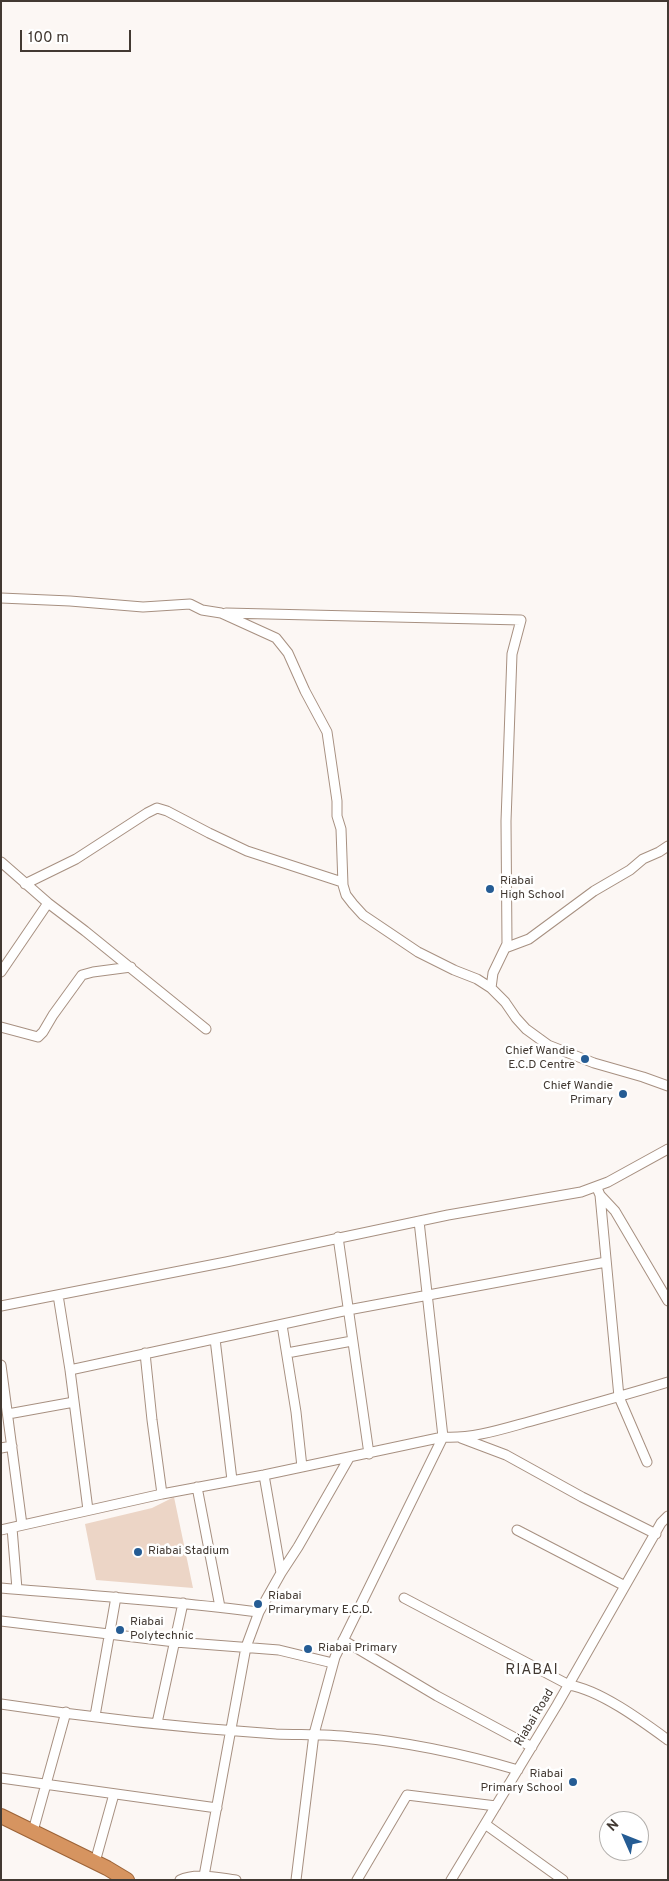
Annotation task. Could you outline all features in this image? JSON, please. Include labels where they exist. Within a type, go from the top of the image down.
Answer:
[{"type":"highway","points":[[1,1816],[95,1862],[126,1880]]},
{"type":"street","points":[[1,598],[143,607],[190,604],[202,610],[221,613],[521,620],[512,654],[506,821],[506,916],[508,927],[505,948],[493,973],[491,988]]},
{"type":"street","points":[[221,613],[276,638],[288,653],[304,691],[325,726],[330,743],[341,829],[342,882],[346,895],[363,916],[418,952],[477,979],[491,988],[526,1030],[548,1045],[594,1063],[635,1074],[668,1086]]},
{"type":"street","points":[[25,884],[76,859],[157,808],[167,811],[247,851],[342,882]]},
{"type":"street","points":[[505,948],[529,939],[594,890],[630,870],[643,859],[668,846]]},
{"type":"street","points":[[2,864],[206,1029]]},
{"type":"street","points":[[1,972],[48,903]]},
{"type":"street","points":[[1,1027],[38,1037],[82,975],[130,967]]},
{"type":"street","points":[[1,1306],[419,1221],[581,1192],[598,1191],[668,1149]]},
{"type":"street","points":[[598,1191],[620,1397],[647,1462]]},
{"type":"street","points":[[598,1191],[615,1211],[668,1301]]},
{"type":"street","points":[[296,1880],[314,1734],[333,1663],[443,1438],[419,1221]]},
{"type":"street","points":[[338,1237],[369,1454]]},
{"type":"street","points":[[70,1370],[348,1310],[606,1262]]},
{"type":"street","points":[[58,1295],[70,1370],[88,1510]]},
{"type":"street","points":[[282,1325],[302,1467]]},
{"type":"street","points":[[215,1339],[232,1480]]},
{"type":"street","points":[[287,1353],[352,1341]]},
{"type":"street","points":[[145,1354],[162,1494]]},
{"type":"street","points":[[1,1365],[22,1525]]},
{"type":"street","points":[[1,1530],[232,1480],[443,1438],[461,1438],[620,1397],[668,1382]]},
{"type":"street","points":[[8,1414],[74,1402]]},
{"type":"street","points":[[461,1438],[506,1455],[582,1497],[656,1534]]},
{"type":"street","points":[[1,1448],[12,1446]]},
{"type":"street","points":[[204,1876],[246,1646],[259,1612],[349,1458]]},
{"type":"street","points":[[264,1475],[281,1572]]},
{"type":"street","points":[[197,1487],[220,1607]]},
{"type":"street","name":"Riabai Road","points":[[451,1880],[569,1685],[661,1523],[668,1516]]},
{"type":"street","points":[[12,1528],[16,1589]]},
{"type":"street","points":[[517,1530],[625,1586]]},
{"type":"street","points":[[1,1588],[183,1603],[259,1612]]},
{"type":"street","points":[[94,1716],[116,1598]]},
{"type":"street","points":[[404,1598],[569,1685],[594,1694],[651,1727],[668,1740]]},
{"type":"street","points":[[157,1723],[183,1603]]},
{"type":"street","points":[[1,1620],[175,1642],[280,1650],[333,1663]]},
{"type":"street","points":[[343,1640],[437,1696],[532,1747]]},
{"type":"street","points":[[1,1704],[231,1730],[277,1734],[350,1736],[417,1745],[518,1770]]},
{"type":"street","points":[[33,1831],[66,1712]]},
{"type":"street","points":[[1,1778],[217,1808]]},
{"type":"street","points":[[95,1862],[114,1794]]},
{"type":"street","points":[[357,1880],[407,1795],[496,1806]]},
{"type":"street","points":[[485,1824],[564,1880]]},
{"type":"street","points":[[180,1880],[185,1877],[204,1876],[236,1880]]},
{"type":"shaded area","name":"Riabai Stadium","points":[[174,1497],[193,1588],[96,1580],[85,1524],[152,1508]]},
{"type":"place","name":"Riabai High School","points":[[490,889]]},
{"type":"place","name":"Chief Wandie E.C.D Centre","points":[[585,1059]]},
{"type":"place","name":"Chief Wandie Primary","points":[[623,1094]]},
{"type":"place","name":"Riabai Stadium","points":[[138,1552]]},
{"type":"place","name":"Riabai Primarymary E.C.D.","points":[[258,1604]]},
{"type":"place","name":"Riabai Polytechnic","points":[[120,1630]]},
{"type":"place","name":"Riabai Primary","points":[[308,1649]]},
{"type":"place","name":"Riabai Primary School","points":[[573,1782]]},
{"type":"district","name":"RIABAI","points":[[532,1671]]}]
